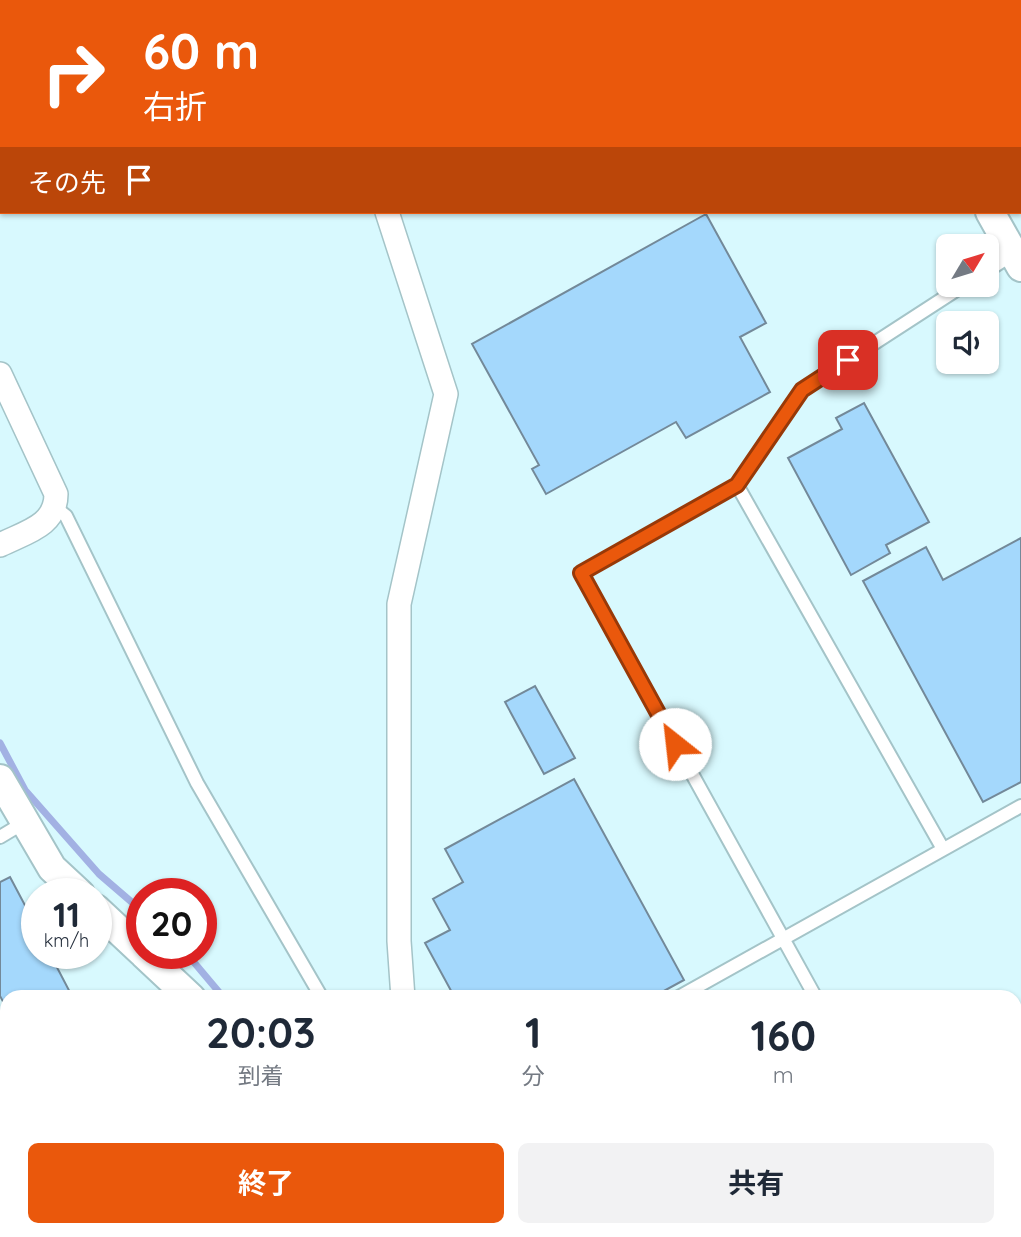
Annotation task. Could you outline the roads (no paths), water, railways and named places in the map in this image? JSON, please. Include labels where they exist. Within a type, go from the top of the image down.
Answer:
[{"type":"street","points":[[388,214],[446,394],[399,604],[399,942],[402,990]]},
{"type":"street","points":[[991,214],[1017,260]]},
{"type":"street","points":[[0,374],[56,494],[56,508],[51,517],[0,545]]},
{"type":"street","points":[[0,779],[52,868],[63,878]]},
{"type":"street","points":[[112,924],[126,937]]},
{"type":"street","points":[[160,969],[182,990]]},
{"type":"lane","points":[[999,267],[1017,260]]},
{"type":"lane","points":[[812,990],[581,573],[737,485],[802,390],[944,298]]},
{"type":"lane","points":[[737,485],[943,849]]},
{"type":"lane","points":[[56,508],[66,516],[197,783],[317,990]]},
{"type":"lane","points":[[691,990],[1021,806]]},
{"type":"lane","points":[[0,836],[25,822]]},
{"type":"waterway","points":[[0,743],[25,790],[99,874],[126,897]]},
{"type":"waterway","points":[[200,969],[217,990]]}]
